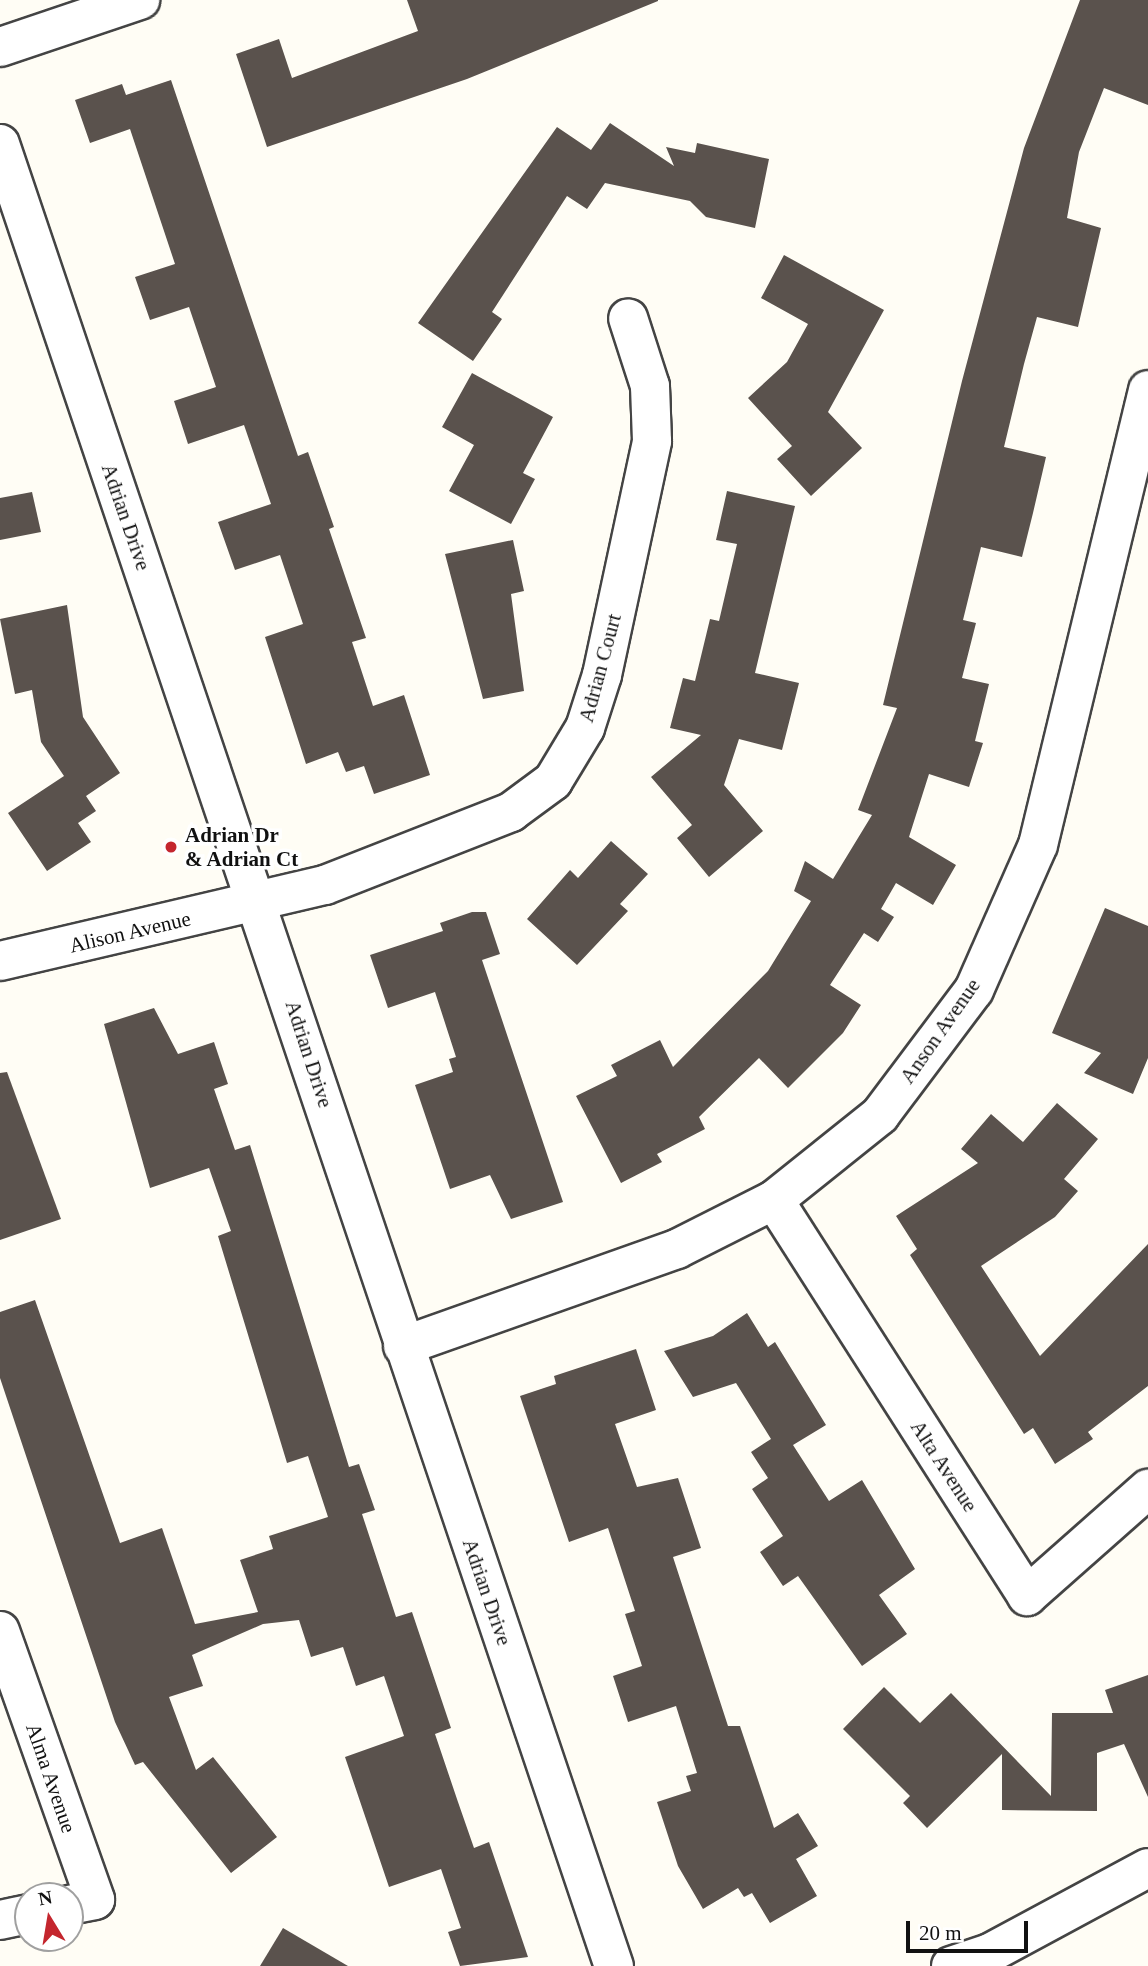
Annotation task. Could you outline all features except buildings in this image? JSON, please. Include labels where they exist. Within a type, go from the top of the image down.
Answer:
[{"type":"street","points":[[0,47],[140,0]]},
{"type":"street","name":"Adrian Drive","points":[[0,144],[259,901],[403,1346],[614,1966]]},
{"type":"street","name":"Adrian Court","points":[[259,901],[423,849],[511,811],[553,781],[585,728],[602,675],[652,441],[650,386],[628,317]]},
{"type":"street","name":"Anson Avenue","points":[[403,1346],[677,1249],[774,1200],[880,1115],[974,990],[1038,845],[1148,390]]},
{"type":"street","name":"Alison Avenue","points":[[0,961],[259,901]]},
{"type":"street","name":"Alta Avenue","points":[[774,1200],[1027,1596],[1148,1489]]},
{"type":"street","name":"Alma Avenue","points":[[0,1631],[94,1900],[84,1902]]},
{"type":"street","points":[[951,1966],[990,1953],[1148,1868]]},
{"type":"place","name":"Adrian Dr & Adrian Ct","points":[[171,847]]}]
